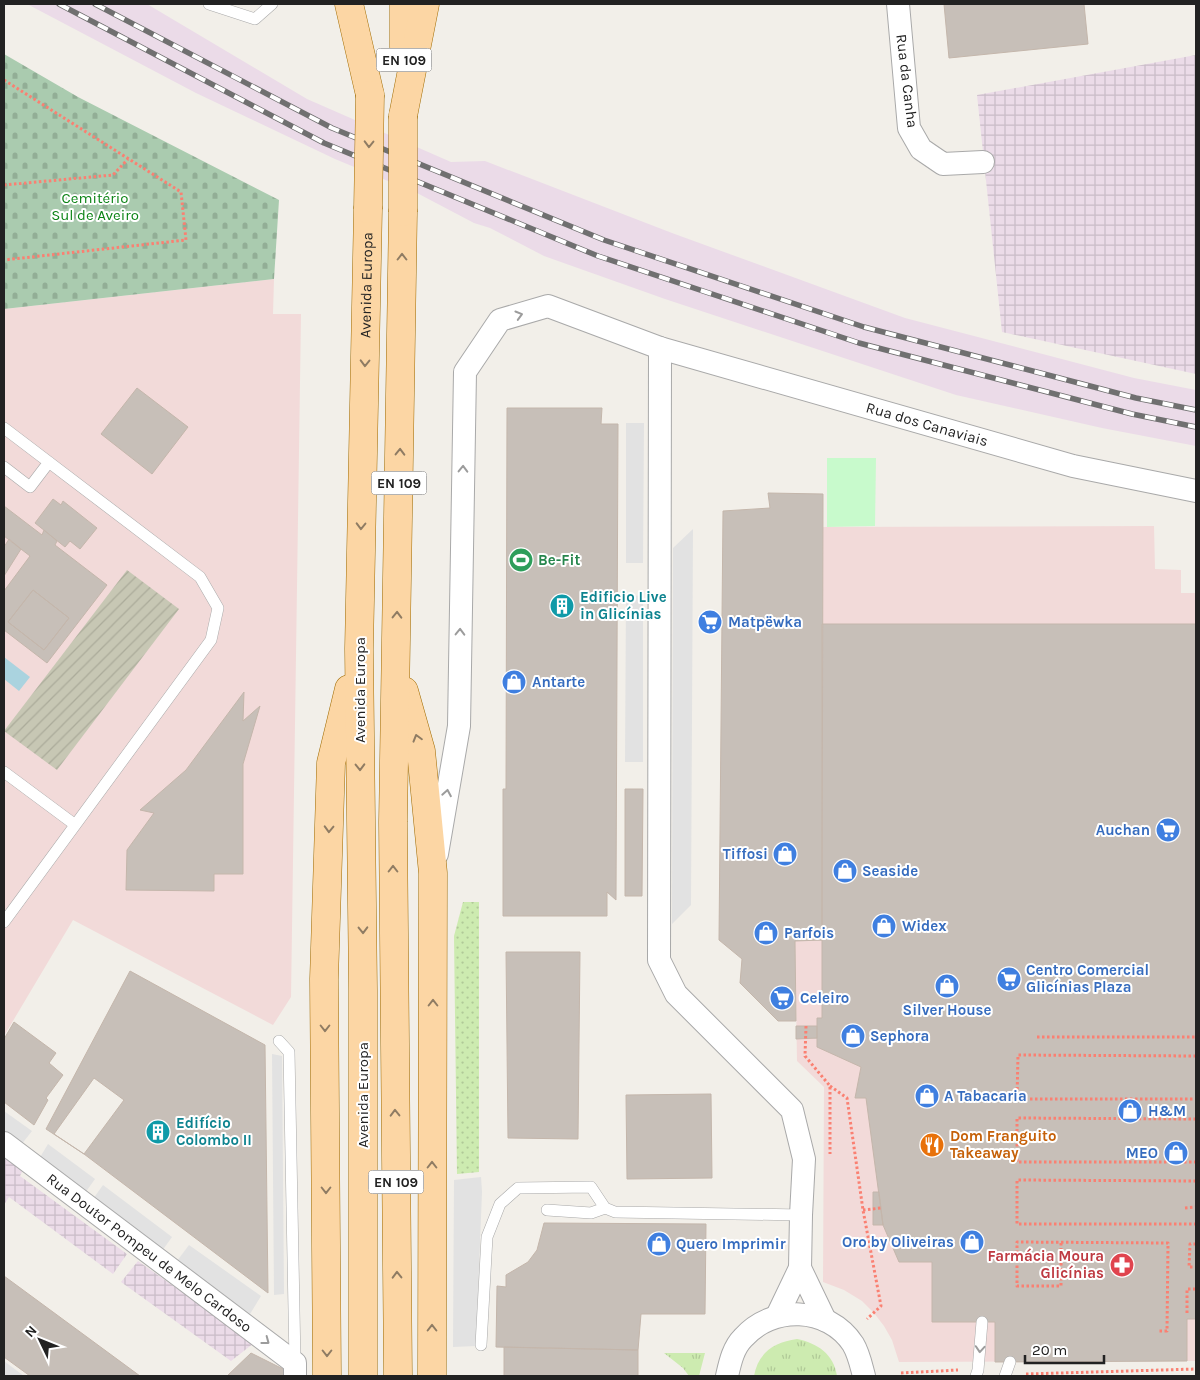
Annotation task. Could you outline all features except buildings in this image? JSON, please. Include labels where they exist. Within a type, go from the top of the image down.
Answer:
[{"type":"main road","points":[[349,4],[370,95]]},
{"type":"main road","name":"Avenida Europa","points":[[363,1376],[363,990],[359,649],[370,95],[370,4]]},
{"type":"main road","name":"EN 109","points":[[398,1376],[393,832],[403,212],[404,4]]},
{"type":"main road","points":[[403,116],[425,4]]},
{"type":"main road","points":[[327,1376],[324,979],[331,763],[359,649]]},
{"type":"main road","points":[[396,663],[421,751],[433,876],[432,1376]]},
{"type":"street","name":"Rua da Canha","points":[[898,4],[909,128],[920,149],[943,164],[983,162]]},
{"type":"street","name":"Rua dos Canaviais","points":[[433,876],[459,726],[465,372],[500,320],[548,306],[660,348],[1073,466],[1196,491]]},
{"type":"street","points":[[660,348],[659,960],[676,994],[792,1110],[804,1159],[800,1268],[777,1316]]},
{"type":"street","name":"Rua Doutor Pompeu de Melo Cardoso","points":[[4,1143],[295,1370]]},
{"type":"street","points":[[800,1268],[825,1320]]},
{"type":"street","points":[[727,1376],[732,1357],[742,1338],[758,1324],[777,1316],[793,1313],[809,1314],[825,1320],[840,1330],[852,1343],[860,1359],[864,1376]]},
{"type":"lane","points":[[209,4],[255,19],[272,4]]},
{"type":"lane","points":[[4,428],[200,578],[218,608],[211,640],[74,824],[4,922]]},
{"type":"lane","points":[[4,467],[30,487],[49,462]]},
{"type":"lane","points":[[4,772],[74,824]]},
{"type":"lane","points":[[279,1041],[289,1052],[295,1370]]},
{"type":"lane","points":[[482,1345],[487,1237],[500,1204],[518,1188],[591,1187],[605,1208],[615,1212],[801,1215]]},
{"type":"lane","points":[[547,1210],[590,1213],[605,1208]]},
{"type":"lane","points":[[977,1373],[982,1322]]},
{"type":"path","points":[[4,80],[181,192],[186,240],[4,260]]},
{"type":"path","points":[[4,185],[112,175],[128,159]]},
{"type":"path","points":[[806,1026],[805,1056],[830,1086],[847,1098],[863,1210],[882,1306],[867,1319]]},
{"type":"path","points":[[1037,1037],[1196,1037]]},
{"type":"path","points":[[1196,1056],[1018,1055],[1017,1098],[1196,1099]]},
{"type":"path","points":[[830,1086],[830,1159]]},
{"type":"path","points":[[1196,1119],[1017,1118],[1017,1162],[1196,1162]]},
{"type":"path","points":[[1196,1181],[1017,1180],[1017,1224],[1196,1224]]},
{"type":"path","points":[[1185,1208],[1196,1207]]},
{"type":"path","points":[[863,1210],[881,1208]]},
{"type":"path","points":[[1061,1242],[1061,1286],[1017,1286],[1017,1242],[1061,1242],[1168,1243],[1167,1331],[1158,1330]]},
{"type":"path","points":[[1196,1244],[1190,1244],[1190,1266],[1196,1266]]},
{"type":"path","points":[[1187,1313],[1187,1289],[1196,1289]]},
{"type":"path","points":[[1007,1370],[1015,1375],[1196,1369]]},
{"type":"path","points":[[901,1373],[977,1373]]},
{"type":"shaded area","points":[[27,4],[147,4],[307,99],[451,162],[485,161],[672,233],[905,318],[1134,378],[1196,390],[1196,446],[1102,428],[956,395],[665,299],[544,256],[490,228],[474,223],[417,193],[335,159],[196,93]]},
{"type":"shaded area","points":[[1196,55],[1196,374],[1002,332],[977,95]]},
{"type":"shaded area","points":[[274,279],[273,314],[301,314],[291,997],[273,1025],[73,920],[4,1036],[4,309]]},
{"type":"shaded area","points":[[626,423],[644,423],[643,563],[626,563]]},
{"type":"shaded area","name":"Centro Comercial Glicínias Plaza","points":[[1154,526],[1155,569],[1181,570],[1181,593],[1196,593],[1196,1361],[899,1362],[892,1340],[874,1313],[862,1301],[844,1290],[823,1282],[824,1087],[797,1061],[795,941],[822,940],[823,527]]},
{"type":"shaded area","points":[[693,529],[691,905],[672,924],[673,548]]},
{"type":"shaded area","points":[[127,570],[179,609],[57,770],[4,731]]},
{"type":"shaded area","points":[[626,595],[643,596],[643,762],[625,762]]},
{"type":"shaded area","points":[[272,1054],[282,1056],[284,1294],[274,1295]]},
{"type":"shaded area","points":[[4,1111],[32,1131],[21,1145],[4,1132]]},
{"type":"shaded area","points":[[48,1144],[95,1179],[85,1193],[39,1159]]},
{"type":"shaded area","points":[[4,1156],[23,1170],[20,1176],[127,1254],[113,1274],[9,1197],[4,1205]]},
{"type":"shaded area","points":[[481,1177],[476,1346],[453,1347],[454,1180]]},
{"type":"shaded area","points":[[103,1185],[172,1237],[162,1251],[93,1199]]},
{"type":"shaded area","points":[[189,1245],[261,1296],[250,1314],[177,1261]]},
{"type":"shaded area","points":[[138,1261],[254,1343],[231,1361],[121,1282]]},
{"type":"shaded area","points":[[4,1361],[24,1376],[4,1376]]},
{"type":"green space","name":"Cemitério Sul de Aveiro","points":[[4,54],[78,97],[279,200],[274,279],[4,309]]},
{"type":"green space","points":[[827,458],[876,458],[875,526],[827,527]]},
{"type":"green space","points":[[463,902],[479,902],[479,1172],[457,1174],[454,936]]},
{"type":"green space","points":[[797,1339],[811,1343],[823,1351],[832,1362],[837,1376],[754,1376],[759,1361],[768,1350],[781,1343]]},
{"type":"green space","points":[[664,1353],[705,1353],[699,1376],[689,1376],[683,1368]]},
{"type":"water","points":[[4,657],[30,677],[19,691],[4,679]]},
{"type":"railway","points":[[59,4],[324,143],[598,256],[859,343],[1132,414],[1196,427]]},
{"type":"railway","points":[[95,4],[332,128],[604,240],[864,327],[1136,398],[1196,410]]},
{"type":"place","name":"Be-Fit","points":[[521,560]]},
{"type":"place","name":"Edificio Live in Glicínias","points":[[562,606]]},
{"type":"place","name":"Matpëwka","points":[[710,622]]},
{"type":"place","name":"Antarte","points":[[514,682]]},
{"type":"place","name":"Auchan","points":[[1168,830]]},
{"type":"place","name":"Tiffosi","points":[[785,854]]},
{"type":"place","name":"Seaside","points":[[845,871]]},
{"type":"place","name":"Widex","points":[[884,926]]},
{"type":"place","name":"Parfois","points":[[766,933]]},
{"type":"place","name":"Centro Comercial Glicínias Plaza","points":[[1009,979]]},
{"type":"place","name":"Silver House","points":[[947,986]]},
{"type":"place","name":"Celeiro","points":[[782,998]]},
{"type":"place","name":"Sephora","points":[[853,1036]]},
{"type":"place","name":"A Tabacaria","points":[[927,1096]]},
{"type":"place","name":"H&M","points":[[1130,1111]]},
{"type":"place","name":"Edifício Colombo II","points":[[158,1132]]},
{"type":"place","name":"Dom Franguito Takeaway","points":[[932,1145]]},
{"type":"place","name":"MEO","points":[[1176,1153]]},
{"type":"place","name":"Oro by Oliveiras","points":[[972,1242]]},
{"type":"place","name":"Quero Imprimir","points":[[659,1244]]},
{"type":"place","name":"Farmácia Moura Glicínias","points":[[1122,1265]]}]
